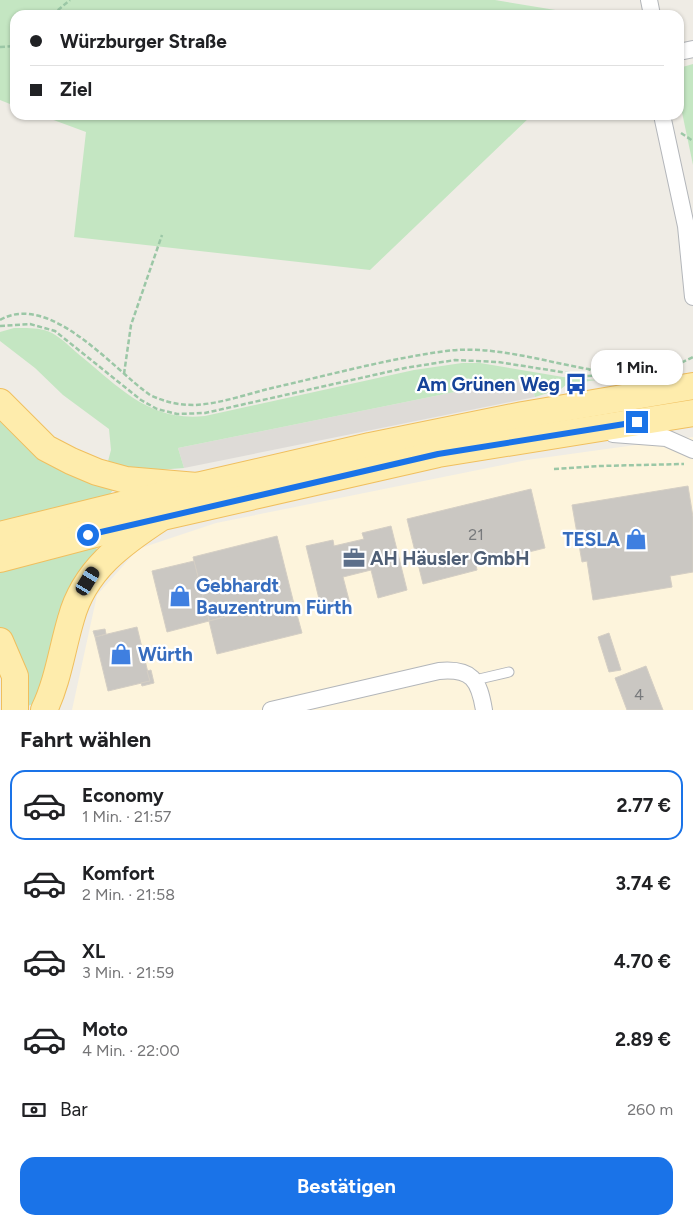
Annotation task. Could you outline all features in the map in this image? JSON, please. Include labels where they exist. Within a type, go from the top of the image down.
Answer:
[{"type":"main road","points":[[0,535],[197,486],[370,446],[513,417],[693,386]]},
{"type":"main road","points":[[0,402],[46,448],[71,461],[97,472],[126,480],[197,486]]},
{"type":"main road","points":[[0,559],[162,517],[438,454],[693,413]]},
{"type":"main road","points":[[44,710],[53,688],[71,617],[82,590],[108,555],[162,517]]},
{"type":"main road","points":[[0,641],[15,676],[15,710]]},
{"type":"street","points":[[663,120],[686,226],[693,297]]},
{"type":"street","points":[[686,226],[693,242]]},
{"type":"street","points":[[581,431],[666,438],[693,450]]},
{"type":"street","points":[[271,710],[439,671],[453,670],[466,673],[475,680],[481,691],[484,710]]},
{"type":"lane","points":[[475,680],[509,672]]},
{"type":"path","points":[[58,10],[70,0]]},
{"type":"path","points":[[124,374],[136,308],[162,235]]},
{"type":"path","points":[[0,320],[17,314],[37,315],[53,319],[69,328],[150,395],[166,402],[197,405],[446,351],[472,350],[497,352],[588,368],[602,374]]},
{"type":"path","points":[[0,326],[30,324],[55,331],[141,400],[157,409],[177,414],[205,413],[405,368],[455,360],[498,362],[587,376],[634,374]]},
{"type":"path","points":[[660,372],[693,357]]},
{"type":"path","points":[[554,469],[693,464]]},
{"type":"shaded area","points":[[529,377],[535,397],[184,468],[178,448]]},
{"type":"shaded area","points":[[693,437],[693,710],[72,710],[97,595],[138,549],[216,523],[527,460]]},
{"type":"green space","points":[[0,0],[495,0],[556,10],[10,10],[10,104],[0,100]]},
{"type":"green space","points":[[693,64],[693,165],[684,120],[684,67]]},
{"type":"green space","points":[[54,120],[527,120],[370,270],[74,237],[86,132]]},
{"type":"green space","points":[[14,328],[38,329],[52,333],[110,381],[138,401],[168,414],[186,417],[205,416],[414,370],[462,363],[480,363],[563,377],[597,380],[567,384],[561,389],[535,397],[529,377],[178,448],[184,468],[144,471],[107,465],[111,450],[109,429],[63,395],[35,368],[0,341],[0,332]]},
{"type":"green space","points":[[667,375],[668,378],[621,385],[605,385],[605,379],[650,378]]},
{"type":"green space","points":[[0,410],[115,488],[108,496],[0,525]]},
{"type":"green space","points":[[96,545],[97,551],[37,702],[28,706],[0,631],[0,568]]},
{"type":"building","name":"TESLA","points":[[688,486],[693,517],[693,572],[670,576],[672,587],[593,600],[587,561],[582,562],[572,505]]},
{"type":"building","points":[[531,489],[545,548],[476,565],[477,570],[423,584],[407,519]]},
{"type":"building","name":"AH Häusler GmbH","points":[[391,526],[407,590],[378,598],[371,570],[343,577],[350,604],[322,611],[306,546],[333,540],[334,546],[364,539],[362,533]]},
{"type":"building","points":[[277,536],[293,600],[209,621],[193,557]]},
{"type":"building","name":"Gebhardt Bauzentrum Fürth","points":[[194,561],[209,621],[167,632],[152,571]]},
{"type":"building","points":[[293,600],[302,633],[217,654],[209,621]]},
{"type":"building","name":"Würth","points":[[137,627],[150,681],[108,691],[95,637]]},
{"type":"building","points":[[105,629],[106,634],[95,637],[93,631]]},
{"type":"building","points":[[609,633],[621,670],[609,672],[598,637]]},
{"type":"building","points":[[646,666],[663,710],[627,710],[615,678]]},
{"type":"building","points":[[151,670],[154,683],[142,686],[141,683],[150,681],[147,671]]},
{"type":"place","name":"Am Grünen Weg","points":[[576,384]]},
{"type":"place","name":"TESLA","points":[[636,539]]},
{"type":"place","name":"AH Häusler GmbH","points":[[354,558]]},
{"type":"place","name":"Gebhardt Bauzentrum Fürth","points":[[180,596]]},
{"type":"place","name":"Würth","points":[[121,654]]},
{"type":"route","points":[[88,535],[438,454],[637,422]]}]
